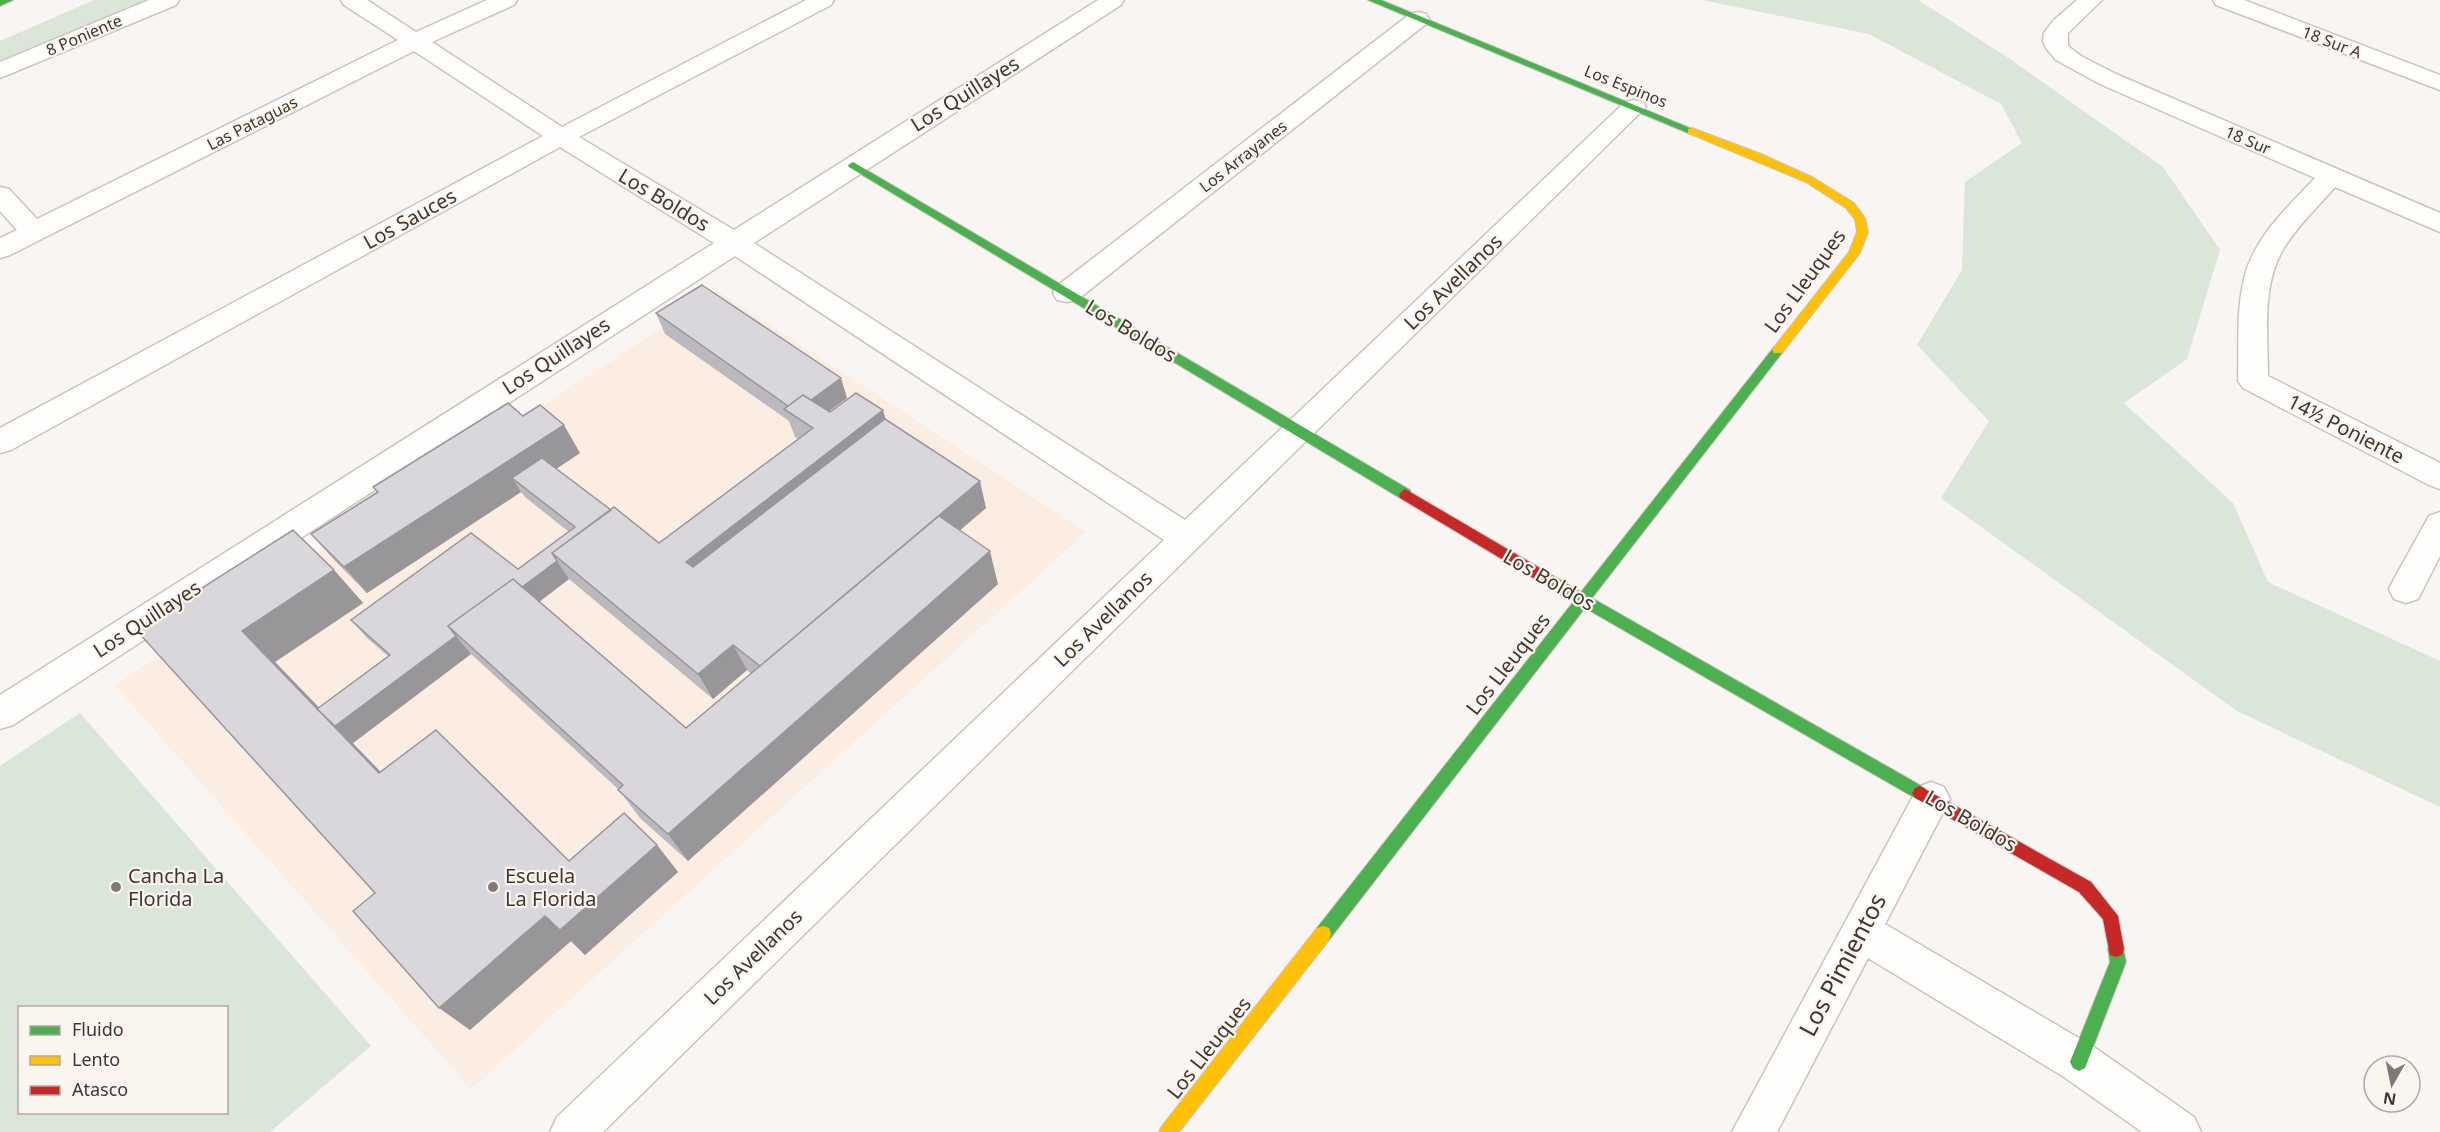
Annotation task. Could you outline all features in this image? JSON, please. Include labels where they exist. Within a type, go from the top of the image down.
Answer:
[{"type":"street","points":[[0,3],[8,0]]},
{"type":"street","name":"8 Poniente","points":[[0,71],[168,0]]},
{"type":"street","name":"Los Boldos","points":[[352,0],[561,137],[733,242],[1187,538]]},
{"type":"street","name":"Las Pataguas","points":[[0,249],[416,41],[506,0]]},
{"type":"street","name":"Los Sauces","points":[[0,442],[561,137],[823,0]]},
{"type":"street","name":"Los Quillayes","points":[[0,714],[1113,0]]},
{"type":"street","name":"Los Espinos","points":[[1373,0],[1823,185],[1849,202],[1858,215]]},
{"type":"street","name":"18 Sur","points":[[2091,0],[2056,31],[2054,42],[2059,53],[2108,79],[2440,223]]},
{"type":"street","name":"18 Sur A","points":[[2224,0],[2440,83]]},
{"type":"street","name":"Los Arrayanes","points":[[1067,293],[1418,19]]},
{"type":"street","name":"Los Avellanos","points":[[572,1132],[1634,107]]},
{"type":"street","name":"Los Boldos","points":[[853,165],[1583,600],[2085,887],[2110,916],[2118,962],[2079,1062]]},
{"type":"street","name":"14½ Poniente","points":[[2331,176],[2274,242],[2260,268],[2256,301],[2253,381],[2440,477]]},
{"type":"street","points":[[0,195],[34,232]]},
{"type":"street","name":"Los Lleuques","points":[[1168,1132],[1854,254],[1863,235],[1858,215]]},
{"type":"street","points":[[2406,589],[2440,525]]},
{"type":"street","name":"Los Pimientos","points":[[1754,1132],[1931,799]]},
{"type":"street","points":[[1861,932],[2079,1062],[2179,1132]]},
{"type":"shaded area","name":"Escuela La Florida","points":[[718,291],[1086,532],[471,1089],[115,685]]},
{"type":"green space","points":[[94,0],[158,0],[0,67],[0,41]]},
{"type":"green space","points":[[1702,0],[1918,0],[2007,57],[2163,167],[2220,250],[2187,359],[2124,403],[2233,503],[2268,582],[2440,661],[2440,807],[2237,711],[1941,498],[1989,421],[1917,345],[1962,270],[1965,182],[2022,143],[2001,104],[1869,34]]},
{"type":"green space","name":"Cancha La Florida","points":[[80,713],[371,1046],[270,1132],[0,1132],[0,766]]},
{"type":"building","points":[[702,285],[841,378],[811,400],[803,395],[788,406],[656,313]]},
{"type":"building","points":[[856,393],[883,410],[686,562],[693,567],[885,419],[980,481],[760,666],[733,645],[698,674],[552,553],[614,507],[659,543],[813,428],[784,409],[803,395],[830,412]]},
{"type":"building","points":[[508,403],[523,416],[540,405],[564,425],[344,567],[311,534],[378,492],[373,487]]},
{"type":"building","points":[[542,458],[611,510],[552,553],[557,561],[522,587],[513,579],[448,626],[456,636],[335,726],[317,709],[390,655],[351,620],[471,533],[518,569],[575,527],[512,478]]},
{"type":"building","points":[[939,516],[990,551],[668,834],[618,790],[623,785],[448,626],[513,579],[686,728]]},
{"type":"building","points":[[293,530],[334,570],[242,631],[379,773],[436,730],[569,861],[624,813],[657,845],[560,930],[545,916],[439,1008],[353,911],[375,893],[136,630]]},
{"type":"traffic: fast","points":[[0,3],[8,0]]},
{"type":"traffic: fast","points":[[1373,0],[1692,131]]},
{"type":"traffic: fast","points":[[853,165],[1405,494]]},
{"type":"traffic: fast","points":[[1323,934],[1778,350]]},
{"type":"traffic: fast","points":[[1545,578],[1920,793]]},
{"type":"traffic: fast","points":[[2079,1062],[2118,962],[2116,949]]},
{"type":"traffic: slow","points":[[1692,131],[1757,156],[1810,180],[1850,205],[1862,223],[1860,240],[1854,253],[1778,350]]},
{"type":"traffic: slow","points":[[1168,1132],[1323,934]]},
{"type":"traffic: jam","points":[[1405,494],[1545,578]]},
{"type":"traffic: jam","points":[[1920,793],[2085,887],[2110,916],[2116,949]]},
{"type":"place","name":"Cancha La Florida","points":[[116,887]]},
{"type":"place","name":"Escuela La Florida","points":[[493,887]]}]
